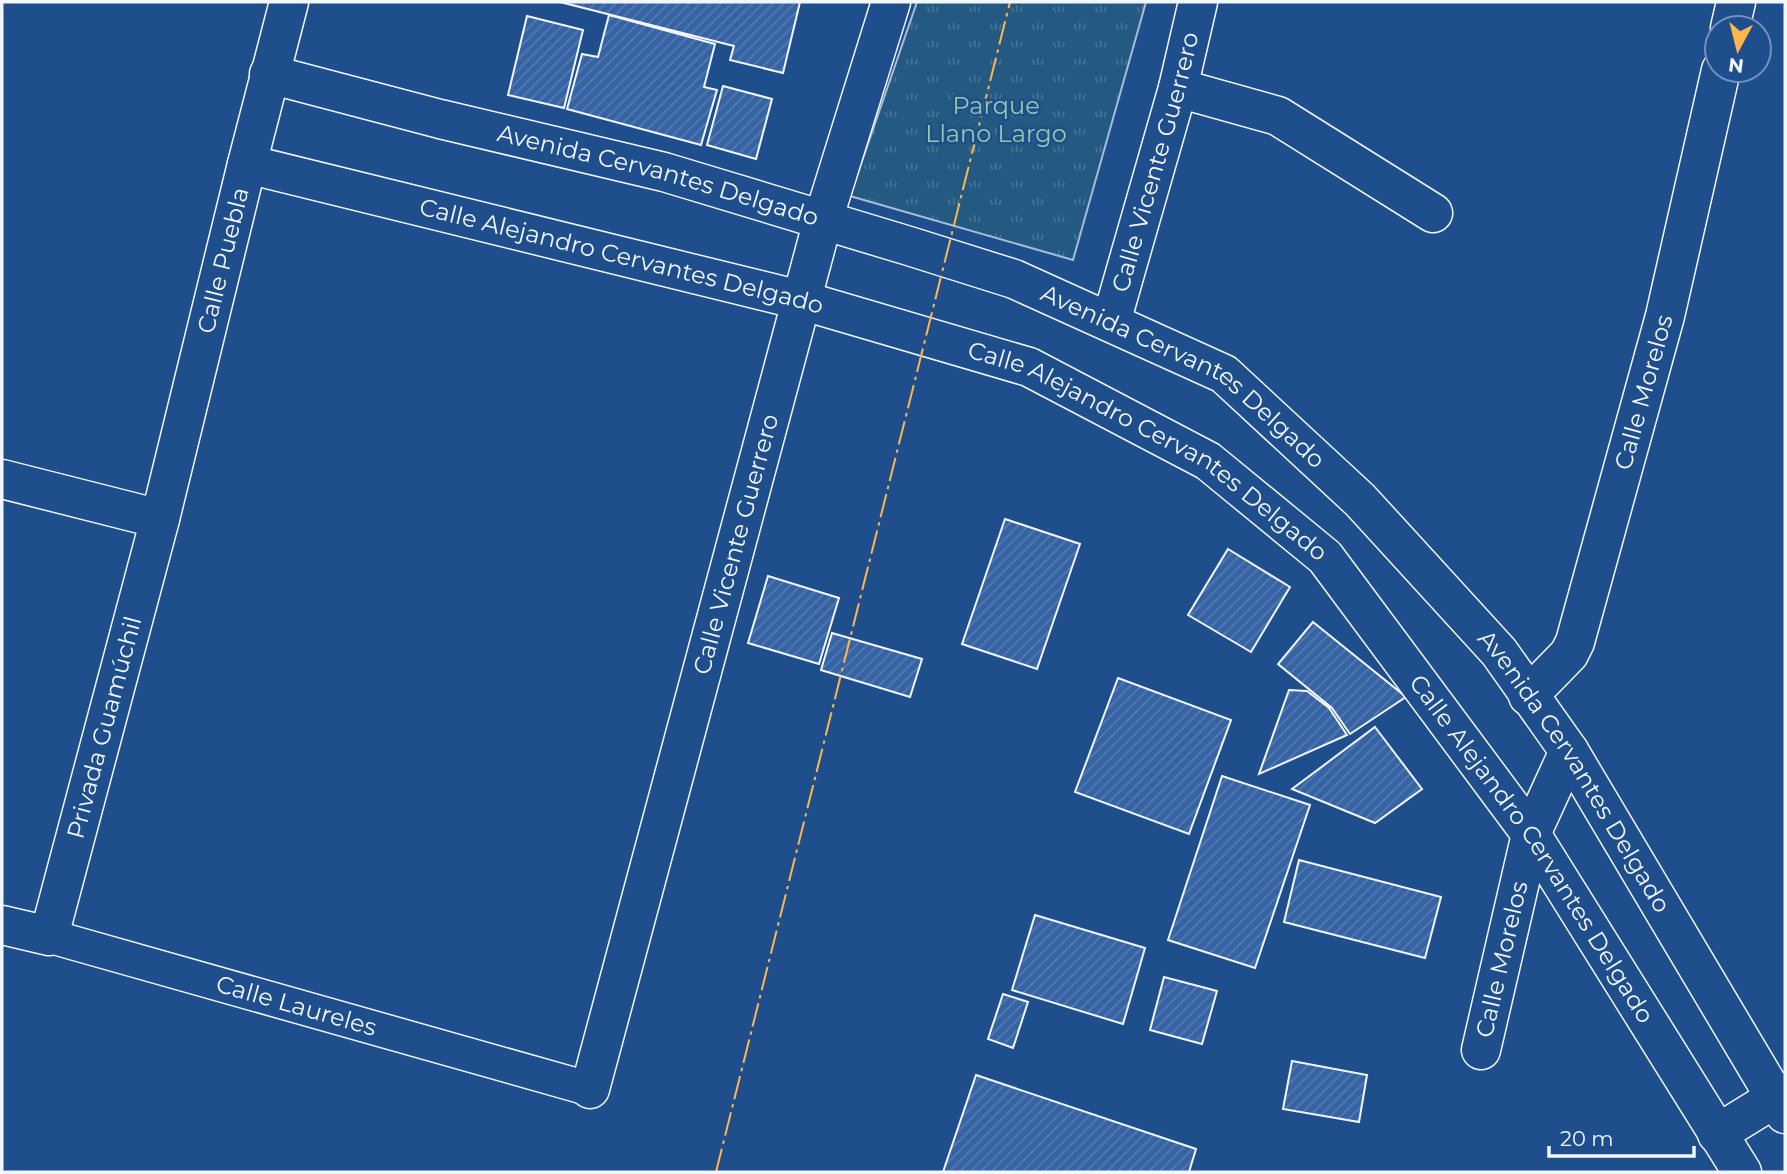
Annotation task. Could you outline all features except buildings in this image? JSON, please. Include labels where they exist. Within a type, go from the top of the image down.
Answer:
[{"type":"street","name":"Calle Puebla","points":[[160,519],[289,2]]},
{"type":"street","name":"Calle Vicente Guerrero","points":[[590,1089],[804,301],[823,220],[891,2]]},
{"type":"street","name":"Calle Vicente Guerrero","points":[[1111,322],[1178,88],[1198,2]]},
{"type":"street","name":"Avenida Cervantes Delgado","points":[[269,74],[440,119],[664,172],[1014,279],[1224,373],[1360,500],[1500,652],[1528,696],[1569,751],[1782,1102]]},
{"type":"street","name":"Calle Morelos","points":[[1528,696],[1569,654],[1575,642],[1665,317],[1718,84]]},
{"type":"street","points":[[1178,88],[1278,116],[1433,213]]},
{"type":"street","name":"Calle Alejandro Cervantes Delgado","points":[[247,164],[804,301],[1029,367],[1208,461],[1325,557],[1531,834],[1742,1172]]},
{"type":"street","points":[[2,479],[160,519]]},
{"type":"street","name":"Privada Guamúchil","points":[[49,936],[160,519]]},
{"type":"street","name":"Calle Morelos","points":[[1481,1051],[1531,834],[1569,751]]},
{"type":"street","name":"Calle Laureles","points":[[2,925],[590,1089]]},
{"type":"street","points":[[1717,1134],[1782,1102]]},
{"type":"green space","name":"Parque Llano Largo","points":[[917,2],[1146,2],[1073,260],[850,196]]},
{"type":"power","points":[[716,1172],[1010,2]]}]
